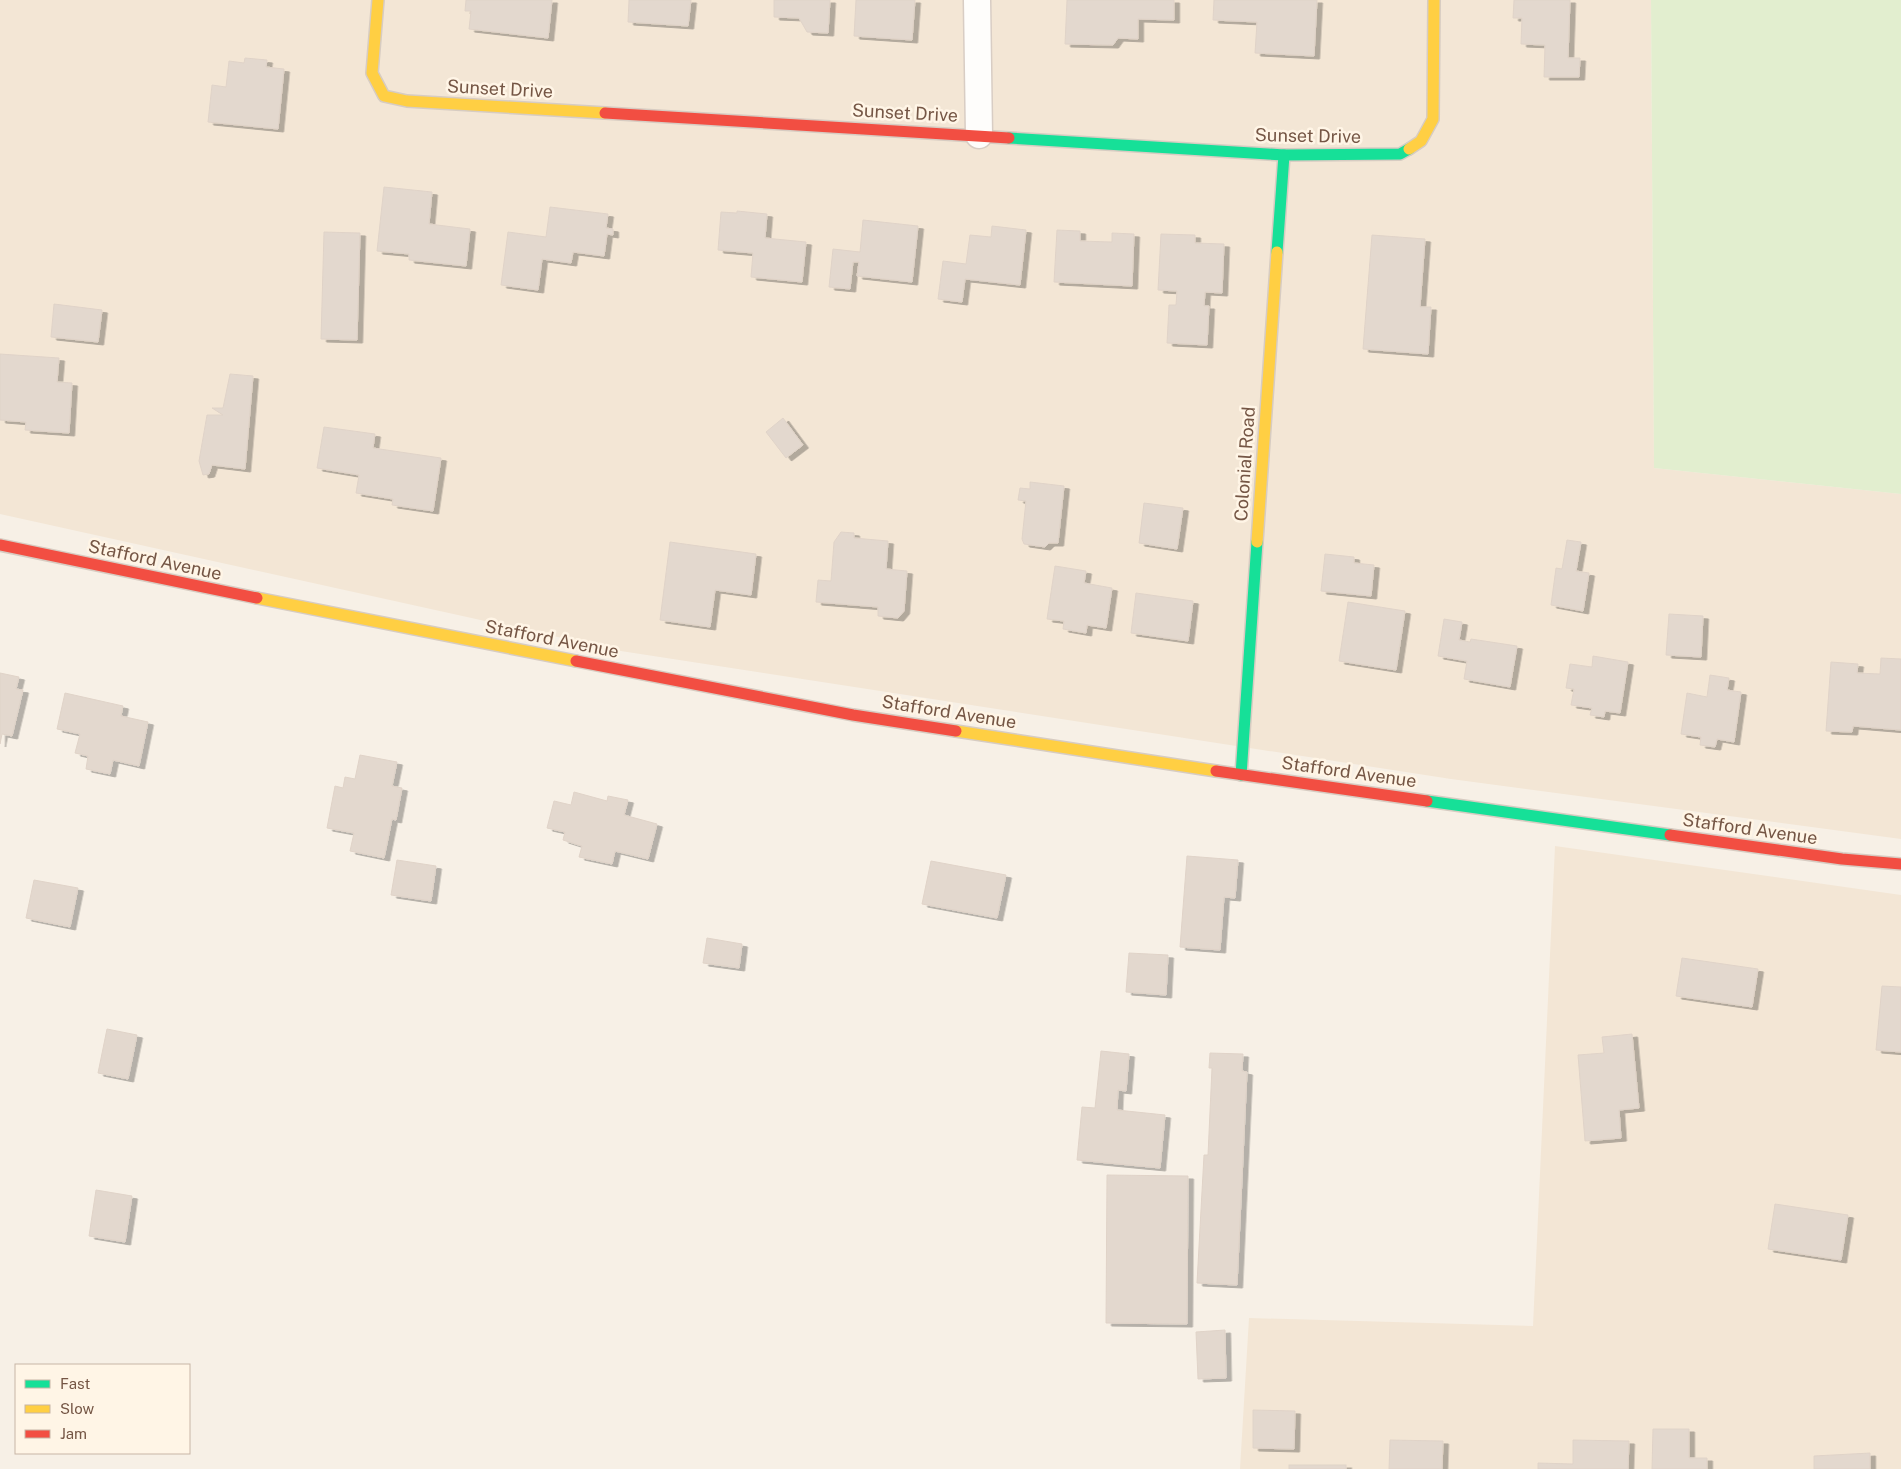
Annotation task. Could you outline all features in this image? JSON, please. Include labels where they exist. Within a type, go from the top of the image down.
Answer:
[{"type":"main road","name":"Sunset Drive","points":[[378,0],[372,73],[384,96],[407,101],[979,135],[1284,156],[1400,154],[1421,141],[1433,119],[1434,0]]},
{"type":"main road","name":"Colonial Road","points":[[1241,775],[1284,156]]},
{"type":"main road","name":"Stafford Avenue","points":[[0,545],[239,595],[853,715],[1241,775],[1842,859],[1901,864]]},
{"type":"street","points":[[977,0],[979,135]]},
{"type":"shaded area","points":[[0,0],[1651,0],[1654,468],[1901,494],[1901,839],[1451,779],[621,651],[0,514]]},
{"type":"shaded area","points":[[1555,846],[1901,895],[1901,1469],[1240,1469],[1249,1318],[1533,1326]]},
{"type":"green space","points":[[1651,0],[1901,0],[1901,494],[1654,468]]},
{"type":"building","points":[[466,0],[552,0],[548,38],[469,29],[471,11],[465,11]]},
{"type":"building","points":[[629,0],[691,0],[688,26],[628,22]]},
{"type":"building","points":[[774,0],[830,0],[828,33],[807,32],[799,18],[774,17]]},
{"type":"building","points":[[856,0],[915,0],[912,40],[854,36]]},
{"type":"building","points":[[1067,0],[1174,0],[1174,20],[1138,19],[1138,39],[1118,38],[1113,45],[1065,44]]},
{"type":"building","points":[[1214,0],[1317,0],[1314,56],[1255,53],[1257,22],[1213,20]]},
{"type":"building","points":[[1514,0],[1570,0],[1568,58],[1580,58],[1579,77],[1544,77],[1545,45],[1521,44],[1522,18],[1513,18]]},
{"type":"building","points":[[245,58],[267,60],[266,67],[284,69],[278,129],[208,122],[212,85],[226,87],[229,61],[244,63]]},
{"type":"building","points":[[384,187],[432,192],[429,224],[470,229],[466,266],[409,260],[409,254],[377,251]]},
{"type":"building","points":[[550,207],[608,214],[606,228],[613,229],[613,235],[607,234],[604,256],[573,252],[571,263],[542,259],[538,290],[501,285],[508,232],[546,237]]},
{"type":"building","points":[[737,211],[767,214],[765,238],[806,242],[802,282],[751,277],[753,253],[718,250],[721,212],[737,213]]},
{"type":"building","points":[[863,220],[918,226],[912,282],[857,276],[859,262],[853,262],[850,289],[829,287],[833,249],[860,252]]},
{"type":"building","points":[[992,226],[1026,230],[1020,285],[965,279],[962,302],[938,299],[943,261],[966,264],[970,235],[991,237]]},
{"type":"building","points":[[1057,230],[1080,231],[1080,241],[1112,242],[1112,233],[1134,234],[1132,286],[1054,282]]},
{"type":"building","points":[[324,232],[360,233],[357,340],[321,339]]},
{"type":"building","points":[[1161,234],[1195,235],[1195,243],[1224,244],[1222,293],[1205,292],[1204,306],[1209,306],[1207,345],[1167,343],[1169,305],[1176,305],[1177,291],[1158,290]]},
{"type":"building","points":[[1372,235],[1425,239],[1420,307],[1431,307],[1428,354],[1363,349]]},
{"type":"building","points":[[54,304],[102,310],[98,342],[51,337]]},
{"type":"building","points":[[0,354],[59,358],[57,382],[72,383],[69,433],[25,430],[26,422],[0,420]]},
{"type":"building","points":[[230,374],[253,376],[245,469],[212,465],[209,474],[203,475],[199,461],[207,415],[223,415],[212,408],[223,408]]},
{"type":"building","points":[[783,418],[803,445],[786,458],[766,432]]},
{"type":"building","points":[[324,427],[375,434],[373,448],[441,458],[433,511],[392,505],[393,499],[356,493],[359,475],[317,468]]},
{"type":"building","points":[[1030,482],[1064,486],[1058,543],[1049,543],[1045,547],[1024,544],[1022,539],[1026,501],[1018,500],[1020,488],[1030,489]]},
{"type":"building","points":[[1144,503],[1183,508],[1177,549],[1139,543]]},
{"type":"building","points":[[841,532],[854,533],[854,538],[888,541],[886,569],[907,571],[904,611],[898,618],[878,616],[878,607],[816,602],[818,580],[831,581],[834,542]]},
{"type":"building","points":[[1567,540],[1581,542],[1576,571],[1589,573],[1583,611],[1551,605],[1556,568],[1562,569]]},
{"type":"building","points":[[670,542],[756,554],[751,595],[715,590],[710,627],[660,620]]},
{"type":"building","points":[[1325,554],[1354,557],[1354,563],[1374,565],[1371,596],[1321,591]]},
{"type":"building","points":[[1055,566],[1086,571],[1084,583],[1112,588],[1106,628],[1087,625],[1086,633],[1063,629],[1064,621],[1047,619]]},
{"type":"building","points":[[1136,593],[1193,601],[1188,641],[1131,633]]},
{"type":"building","points":[[1348,602],[1405,611],[1396,670],[1339,661]]},
{"type":"building","points":[[1669,614],[1703,616],[1701,657],[1666,655]]},
{"type":"building","points":[[1444,619],[1462,622],[1459,640],[1470,642],[1471,639],[1517,646],[1510,687],[1464,679],[1467,661],[1438,656]]},
{"type":"building","points":[[1593,656],[1628,662],[1620,713],[1605,711],[1604,717],[1590,715],[1592,708],[1571,705],[1574,689],[1566,688],[1570,664],[1592,667]]},
{"type":"building","points":[[1881,658],[1901,659],[1901,730],[1853,726],[1852,732],[1826,731],[1831,662],[1858,664],[1857,673],[1880,674]]},
{"type":"building","points":[[0,673],[19,677],[16,689],[23,690],[12,736],[2,734],[0,744]]},
{"type":"building","points":[[1710,675],[1729,678],[1727,690],[1741,692],[1734,742],[1717,739],[1715,747],[1700,745],[1701,737],[1681,734],[1687,693],[1707,697]]},
{"type":"building","points":[[65,693],[123,706],[121,716],[148,722],[139,766],[113,760],[110,774],[86,769],[88,756],[75,753],[80,734],[57,729]]},
{"type":"building","points":[[360,755],[397,762],[392,786],[402,788],[396,820],[392,819],[384,858],[350,851],[354,833],[327,828],[335,786],[343,788],[345,777],[355,779]]},
{"type":"building","points":[[574,792],[607,801],[608,796],[628,800],[624,815],[657,824],[648,859],[615,851],[612,864],[579,857],[582,846],[563,840],[565,832],[547,828],[554,801],[571,805]]},
{"type":"building","points":[[1187,856],[1238,860],[1235,898],[1224,897],[1220,950],[1180,947]]},
{"type":"building","points":[[397,860],[436,866],[431,901],[391,895]]},
{"type":"building","points":[[931,861],[1006,875],[997,918],[922,904]]},
{"type":"building","points":[[34,880],[78,888],[70,927],[26,918]]},
{"type":"building","points":[[707,938],[742,944],[739,968],[703,963]]},
{"type":"building","points":[[1129,953],[1168,955],[1166,995],[1126,992]]},
{"type":"building","points":[[1682,958],[1758,969],[1752,1007],[1676,996]]},
{"type":"building","points":[[1882,986],[1901,987],[1901,1052],[1876,1050]]},
{"type":"building","points":[[107,1029],[137,1035],[128,1079],[98,1073]]},
{"type":"building","points":[[1632,1034],[1639,1108],[1619,1110],[1621,1138],[1585,1141],[1578,1055],[1604,1053],[1602,1037]]},
{"type":"building","points":[[1101,1051],[1129,1054],[1126,1091],[1118,1090],[1117,1110],[1165,1115],[1160,1168],[1077,1160],[1082,1107],[1095,1108]]},
{"type":"building","points":[[1210,1053],[1243,1054],[1242,1071],[1247,1072],[1237,1285],[1197,1283],[1204,1155],[1208,1155],[1212,1068],[1209,1068]]},
{"type":"building","points":[[1107,1175],[1188,1176],[1187,1324],[1106,1323]]},
{"type":"building","points":[[96,1190],[132,1196],[125,1242],[89,1236]]},
{"type":"building","points":[[1775,1204],[1848,1215],[1841,1260],[1768,1249]]},
{"type":"building","points":[[1225,1330],[1226,1378],[1198,1379],[1196,1332]]},
{"type":"building","points":[[1253,1410],[1295,1411],[1294,1449],[1253,1448]]},
{"type":"building","points":[[1653,1429],[1689,1429],[1689,1458],[1707,1458],[1707,1469],[1652,1469]]},
{"type":"building","points":[[1390,1440],[1443,1441],[1442,1469],[1389,1469]]},
{"type":"building","points":[[1573,1440],[1629,1441],[1628,1469],[1538,1469],[1538,1463],[1573,1464]]},
{"type":"building","points":[[1870,1453],[1870,1469],[1814,1469],[1814,1456]]},
{"type":"building","points":[[1289,1465],[1346,1465],[1346,1469],[1289,1469]]},
{"type":"traffic: fast","points":[[1009,138],[1284,155],[1400,154],[1409,149]]},
{"type":"traffic: fast","points":[[1277,252],[1284,155]]},
{"type":"traffic: fast","points":[[1241,775],[1257,542]]},
{"type":"traffic: fast","points":[[1427,801],[1670,835]]},
{"type":"traffic: slow","points":[[378,0],[372,73],[384,96],[407,101],[605,113]]},
{"type":"traffic: slow","points":[[1409,149],[1421,141],[1433,119],[1434,0]]},
{"type":"traffic: slow","points":[[1257,542],[1277,252]]},
{"type":"traffic: slow","points":[[257,598],[576,661]]},
{"type":"traffic: slow","points":[[956,731],[1216,771]]},
{"type":"traffic: jam","points":[[605,113],[1009,138]]},
{"type":"traffic: jam","points":[[0,545],[257,598]]},
{"type":"traffic: jam","points":[[576,661],[853,715],[956,731]]},
{"type":"traffic: jam","points":[[1216,771],[1427,801]]},
{"type":"traffic: jam","points":[[1670,835],[1842,859],[1901,864]]}]
